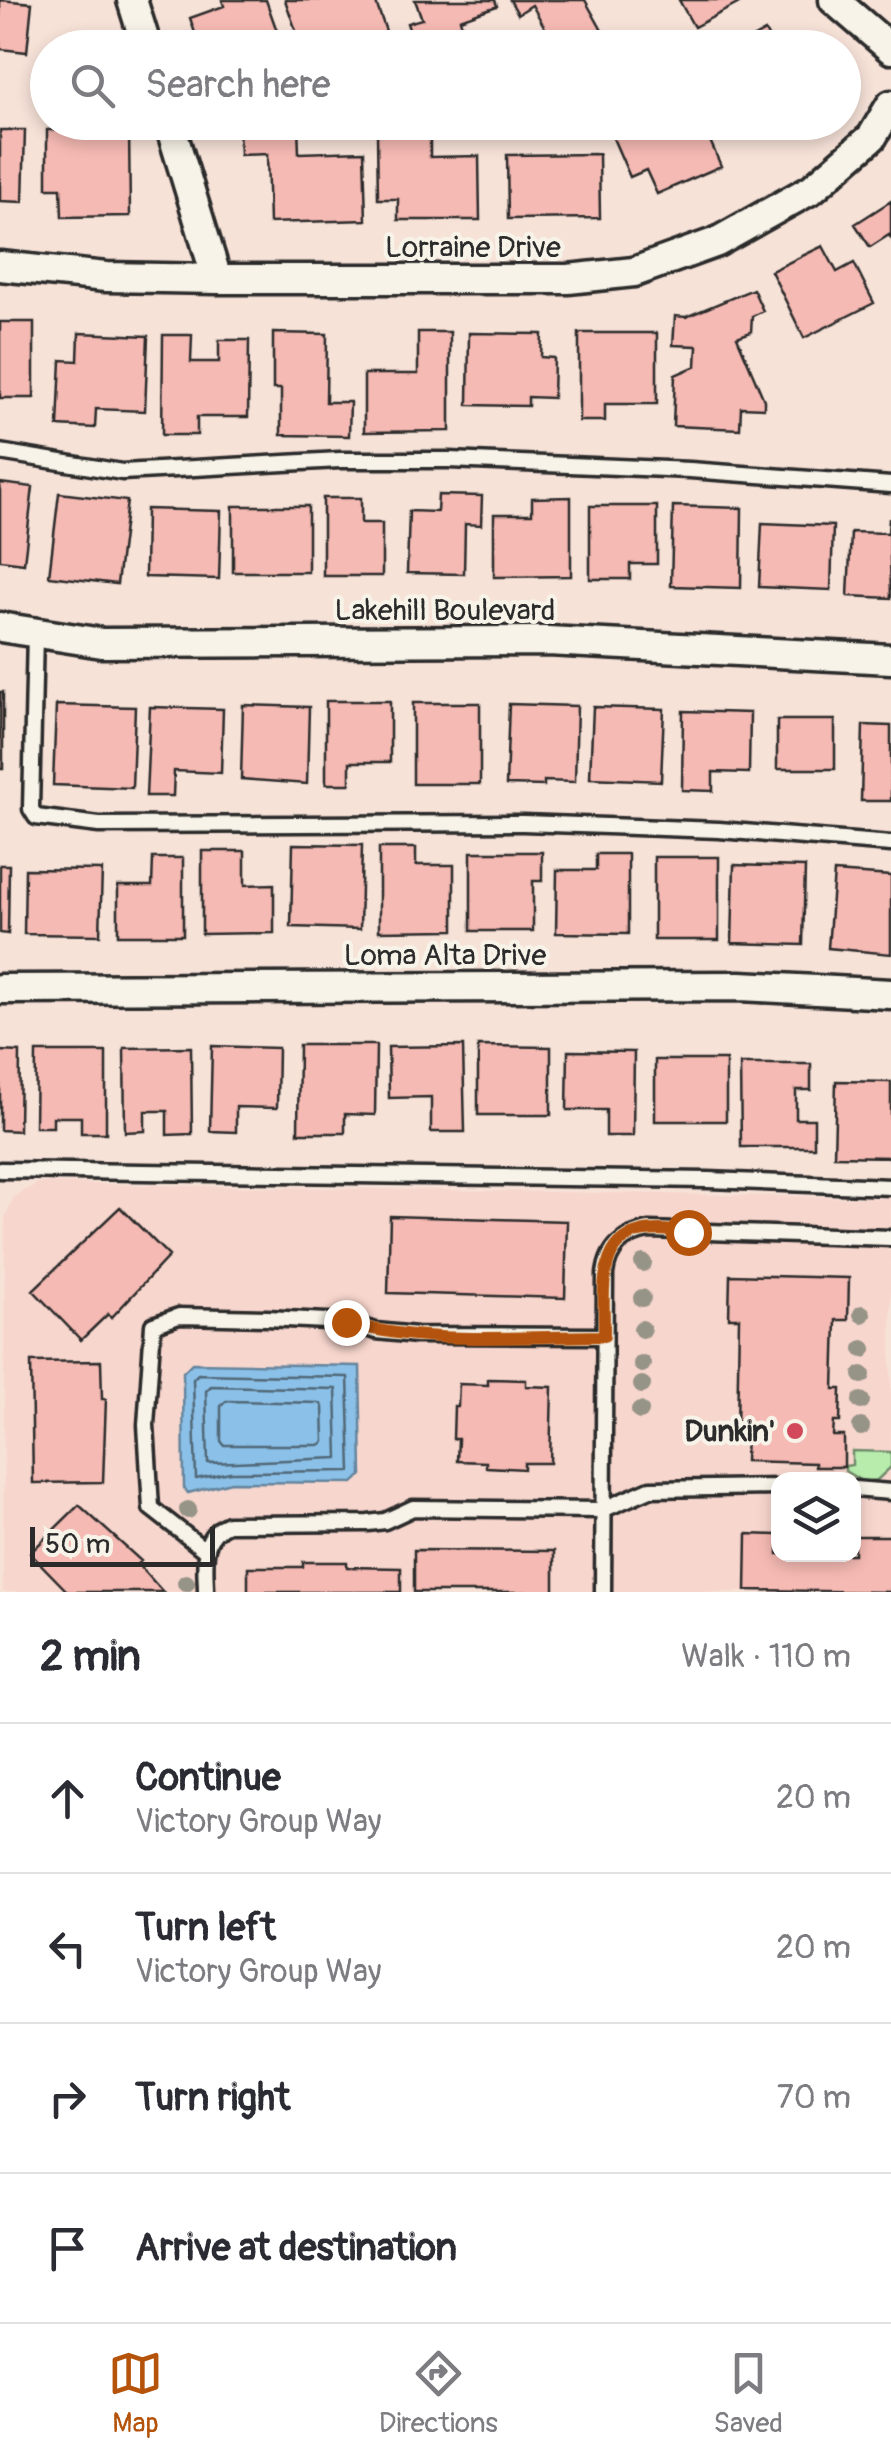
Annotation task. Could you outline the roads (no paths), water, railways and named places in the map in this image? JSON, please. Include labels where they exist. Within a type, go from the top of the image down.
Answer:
[{"type":"street","points":[[132,0],[141,30]]},
{"type":"street","points":[[834,0],[891,50]]},
{"type":"street","name":"Lorraine Drive","points":[[0,266],[106,278],[216,280],[568,280],[634,272],[717,242],[812,189],[872,138],[891,105]]},
{"type":"street","points":[[175,140],[216,280]]},
{"type":"street","name":"Lakehill Boulevard","points":[[0,627],[102,643],[548,641],[891,659]]},
{"type":"street","name":"Loma Alta Drive","points":[[0,989],[740,986],[891,994]]},
{"type":"lane","points":[[0,452],[122,472],[340,460],[450,460],[690,470],[891,485]]},
{"type":"lane","points":[[35,632],[31,809],[36,817],[100,825],[523,823],[720,830],[891,844]]},
{"type":"lane","points":[[0,1170],[708,1180],[891,1187]]},
{"type":"lane","points":[[602,1592],[608,1259],[621,1241],[649,1230],[891,1238]]},
{"type":"lane","points":[[206,1551],[150,1508],[146,1424],[153,1324],[179,1316],[267,1318],[346,1322],[376,1331],[417,1334],[604,1336]]},
{"type":"lane","points":[[206,1592],[206,1551],[212,1535],[228,1524],[368,1523],[385,1521],[412,1508],[602,1510],[650,1488],[771,1487]]},
{"type":"lane","points":[[861,1490],[891,1492]]},
{"type":"water","points":[[192,1363],[360,1366],[362,1475],[353,1483],[231,1482],[188,1493],[184,1488],[183,1372]]},
{"type":"place","name":"Dunkin'","points":[[795,1431]]}]
